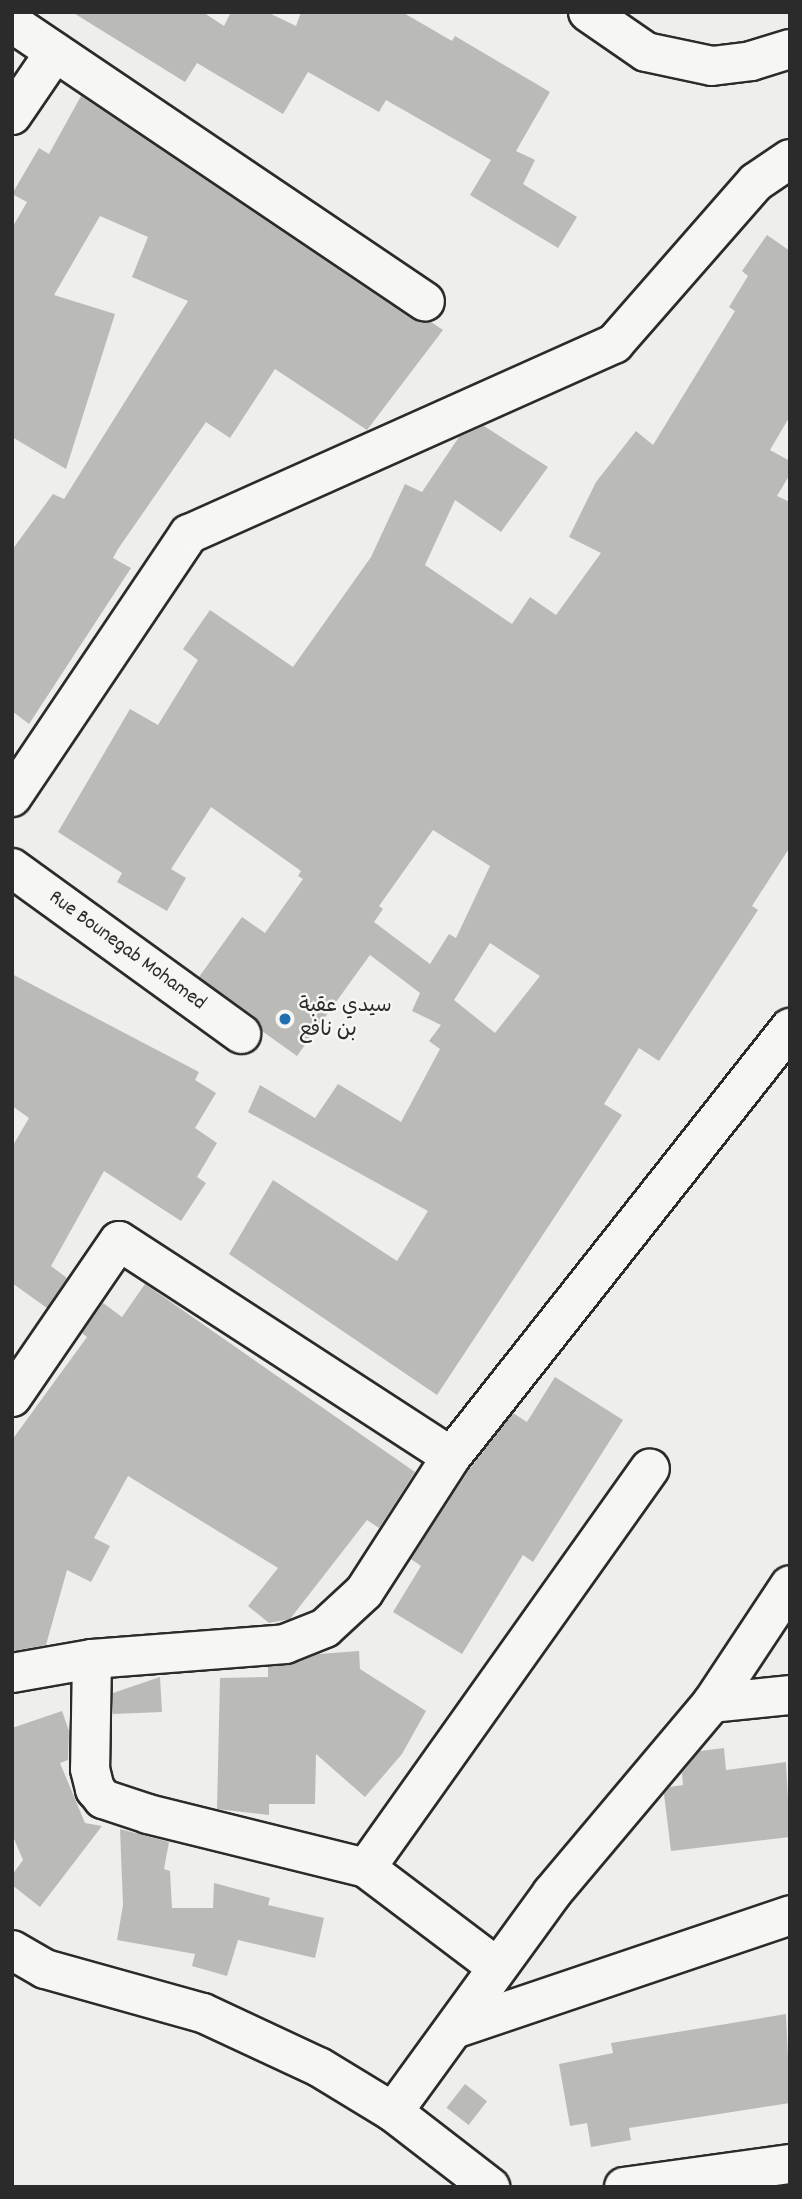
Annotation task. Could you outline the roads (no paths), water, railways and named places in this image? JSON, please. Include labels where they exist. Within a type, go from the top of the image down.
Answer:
[{"type":"street","points":[[588,12],[646,52],[712,66],[751,61],[790,49]]},
{"type":"street","points":[[12,23],[425,302]]},
{"type":"street","points":[[12,115],[55,52]]},
{"type":"street","points":[[12,797],[189,534],[614,344],[756,182],[790,159]]},
{"type":"street","name":"Rue Bounegab Mohamed","points":[[12,868],[241,1034]]},
{"type":"street","points":[[12,1673],[92,1659],[285,1644],[325,1628],[364,1592],[451,1457],[790,1028]]},
{"type":"street","points":[[12,1397],[119,1241],[451,1457]]},
{"type":"street","points":[[366,1868],[650,1469]]},
{"type":"street","points":[[393,2112],[457,2028],[496,1967],[712,1703],[790,1585]]},
{"type":"street","points":[[92,1659],[90,1769],[103,1798],[148,1814],[366,1868],[496,1967]]},
{"type":"street","points":[[712,1703],[790,1695]]},
{"type":"street","points":[[457,2028],[790,1915]]},
{"type":"street","points":[[12,1950],[45,1969],[203,2012],[319,2067],[393,2112],[490,2187]]},
{"type":"street","points":[[624,2187],[790,2164]]},
{"type":"place","name":"سيدي عقبة بن نافع","points":[[285,1019]]}]
